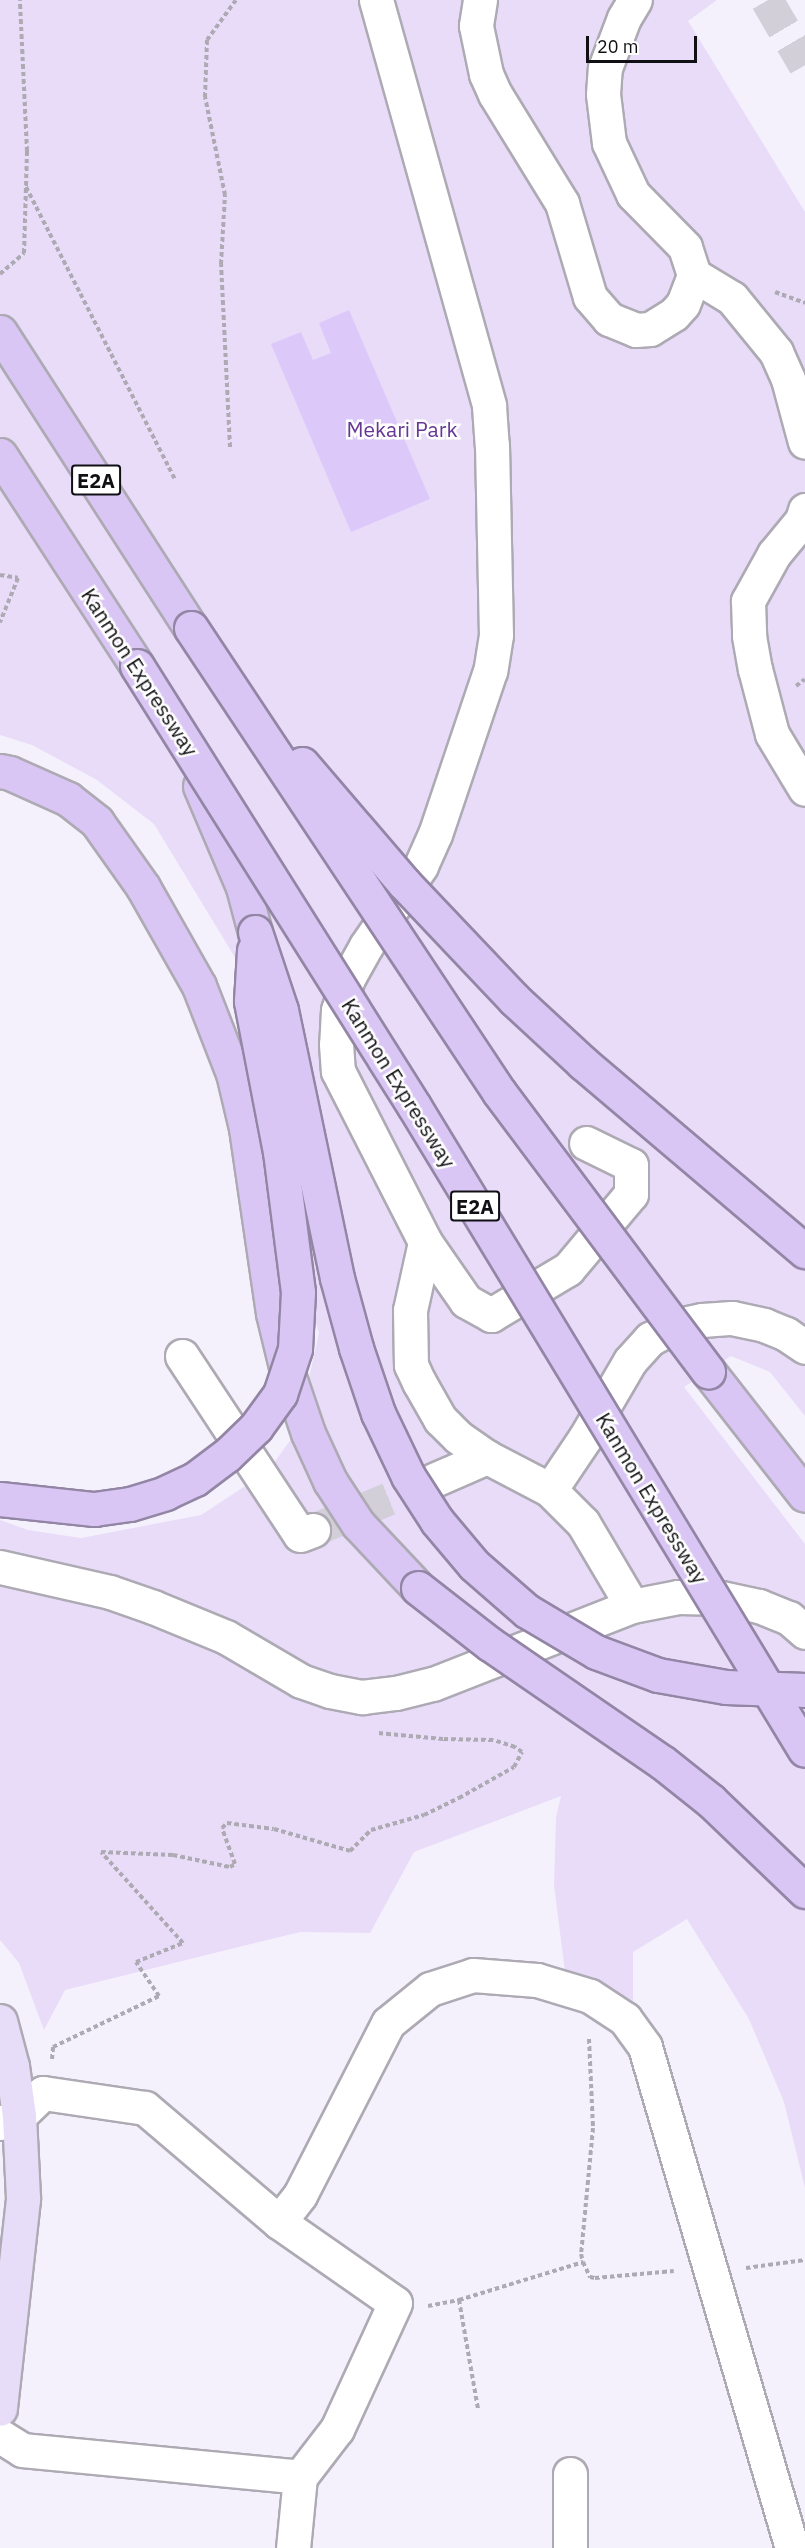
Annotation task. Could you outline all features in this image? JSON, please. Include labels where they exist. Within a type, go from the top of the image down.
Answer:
[{"type":"highway","name":"E2A","points":[[0,332],[213,661],[499,1092],[708,1371],[805,1495]]},
{"type":"highway","name":"Kanmon Expressway","points":[[0,455],[153,691],[414,1106],[805,1750]]},
{"type":"highway","points":[[213,661],[404,883],[516,1000],[583,1063],[805,1251]]},
{"type":"highway","points":[[153,691],[211,808],[243,887],[255,932],[281,1010],[337,1278],[356,1348],[378,1413],[408,1476],[437,1521],[474,1565],[527,1611],[596,1652],[670,1677],[726,1687],[805,1690]]},
{"type":"highway","points":[[0,771],[10,772],[68,799],[97,822],[143,887],[199,986],[233,1073],[246,1128],[273,1313],[286,1371],[308,1433],[330,1481],[358,1524],[418,1588],[490,1644],[662,1762],[711,1801],[805,1891]]},
{"type":"highway","points":[[0,1498],[94,1509],[130,1504],[165,1492],[195,1479],[226,1456],[256,1427],[280,1394],[296,1349],[298,1292],[280,1152],[251,1000],[255,932]]},
{"type":"main road","points":[[0,2021],[12,2066],[9,2119],[23,2199],[0,2409]]},
{"type":"street","points":[[376,0],[489,406],[496,635],[490,671],[435,834],[421,866],[352,970],[338,1010],[336,1044],[338,1071],[425,1242],[466,1301],[491,1315],[568,1269],[631,1194],[631,1165],[586,1143]]},
{"type":"street","points":[[480,0],[476,26],[486,74],[495,94],[562,203],[590,297],[609,319],[636,330],[650,329],[662,324],[683,304],[694,275],[685,247],[633,194],[619,169],[609,143],[603,94],[605,68],[624,18],[635,0]]},
{"type":"street","points":[[694,275],[732,298],[776,352],[788,379],[805,442]]},
{"type":"street","points":[[805,510],[802,520],[774,554],[748,601],[749,636],[772,734],[805,789]]},
{"type":"street","points":[[425,1242],[410,1310],[411,1365],[440,1419],[458,1437],[487,1457],[550,1490],[583,1523],[632,1606]]},
{"type":"street","points":[[550,1490],[585,1438],[630,1361],[650,1339],[674,1326],[702,1320],[732,1318],[764,1325],[786,1334],[805,1347]]},
{"type":"street","points":[[182,1356],[300,1535],[313,1530]]},
{"type":"street","points":[[434,1480],[487,1457]]},
{"type":"street","points":[[0,1567],[110,1592],[153,1607],[226,1637],[301,1681],[330,1691],[362,1697],[396,1693],[433,1684],[632,1606],[678,1598],[721,1598],[759,1606],[789,1618],[805,1632]]},
{"type":"street","points":[[279,2222],[300,2195],[388,2023],[430,1989],[473,1975],[537,1980],[590,1996],[625,2019],[645,2047],[792,2548]]},
{"type":"street","points":[[9,2119],[43,2093],[145,2108],[279,2222],[395,2303],[337,2429],[300,2477],[292,2548]]},
{"type":"street","points":[[0,2436],[22,2450],[300,2477]]},
{"type":"street","points":[[570,2474],[576,2540]]},
{"type":"path","points":[[0,274],[24,254],[27,151],[20,0]]},
{"type":"path","points":[[230,447],[221,264],[225,195],[205,97],[207,40],[236,0]]},
{"type":"path","points":[[26,188],[175,480]]},
{"type":"path","points":[[0,575],[18,578],[0,622]]},
{"type":"path","points":[[52,2060],[53,2047],[159,1996],[136,1962],[183,1943],[101,1852],[173,1855],[230,1866],[235,1864],[222,1828],[227,1823],[274,1829],[350,1851],[371,1830],[424,1815],[514,1767],[522,1752],[515,1747],[493,1740],[443,1739],[367,1731]]},
{"type":"path","points":[[590,1996],[593,2128],[581,2254],[590,2277],[712,2271],[805,2260]]},
{"type":"path","points":[[395,2303],[419,2307],[459,2300],[583,2262]]},
{"type":"path","points":[[459,2300],[478,2409]]},
{"type":"green space","name":"Mekari Park","points":[[0,0],[717,0],[688,21],[805,212],[805,1416],[770,1372],[731,1356],[684,1387],[805,1544],[805,2188],[784,2102],[749,2019],[687,1919],[633,1952],[633,2001],[595,1978],[565,1971],[554,1886],[556,1817],[561,1796],[414,1852],[370,1933],[300,1932],[65,1990],[44,2030],[19,1963],[0,1940],[0,1520],[28,1530],[81,1538],[201,1515],[268,1471],[297,1431],[319,1333],[277,1182],[239,964],[154,824],[97,780],[32,745],[0,735]]},
{"type":"building","points":[[349,310],[430,499],[351,532],[271,344],[301,332],[313,360],[331,353],[319,323]]},
{"type":"tunnel","points":[[767,0],[805,65]]},
{"type":"tunnel","points":[[313,1530],[434,1480]]}]
